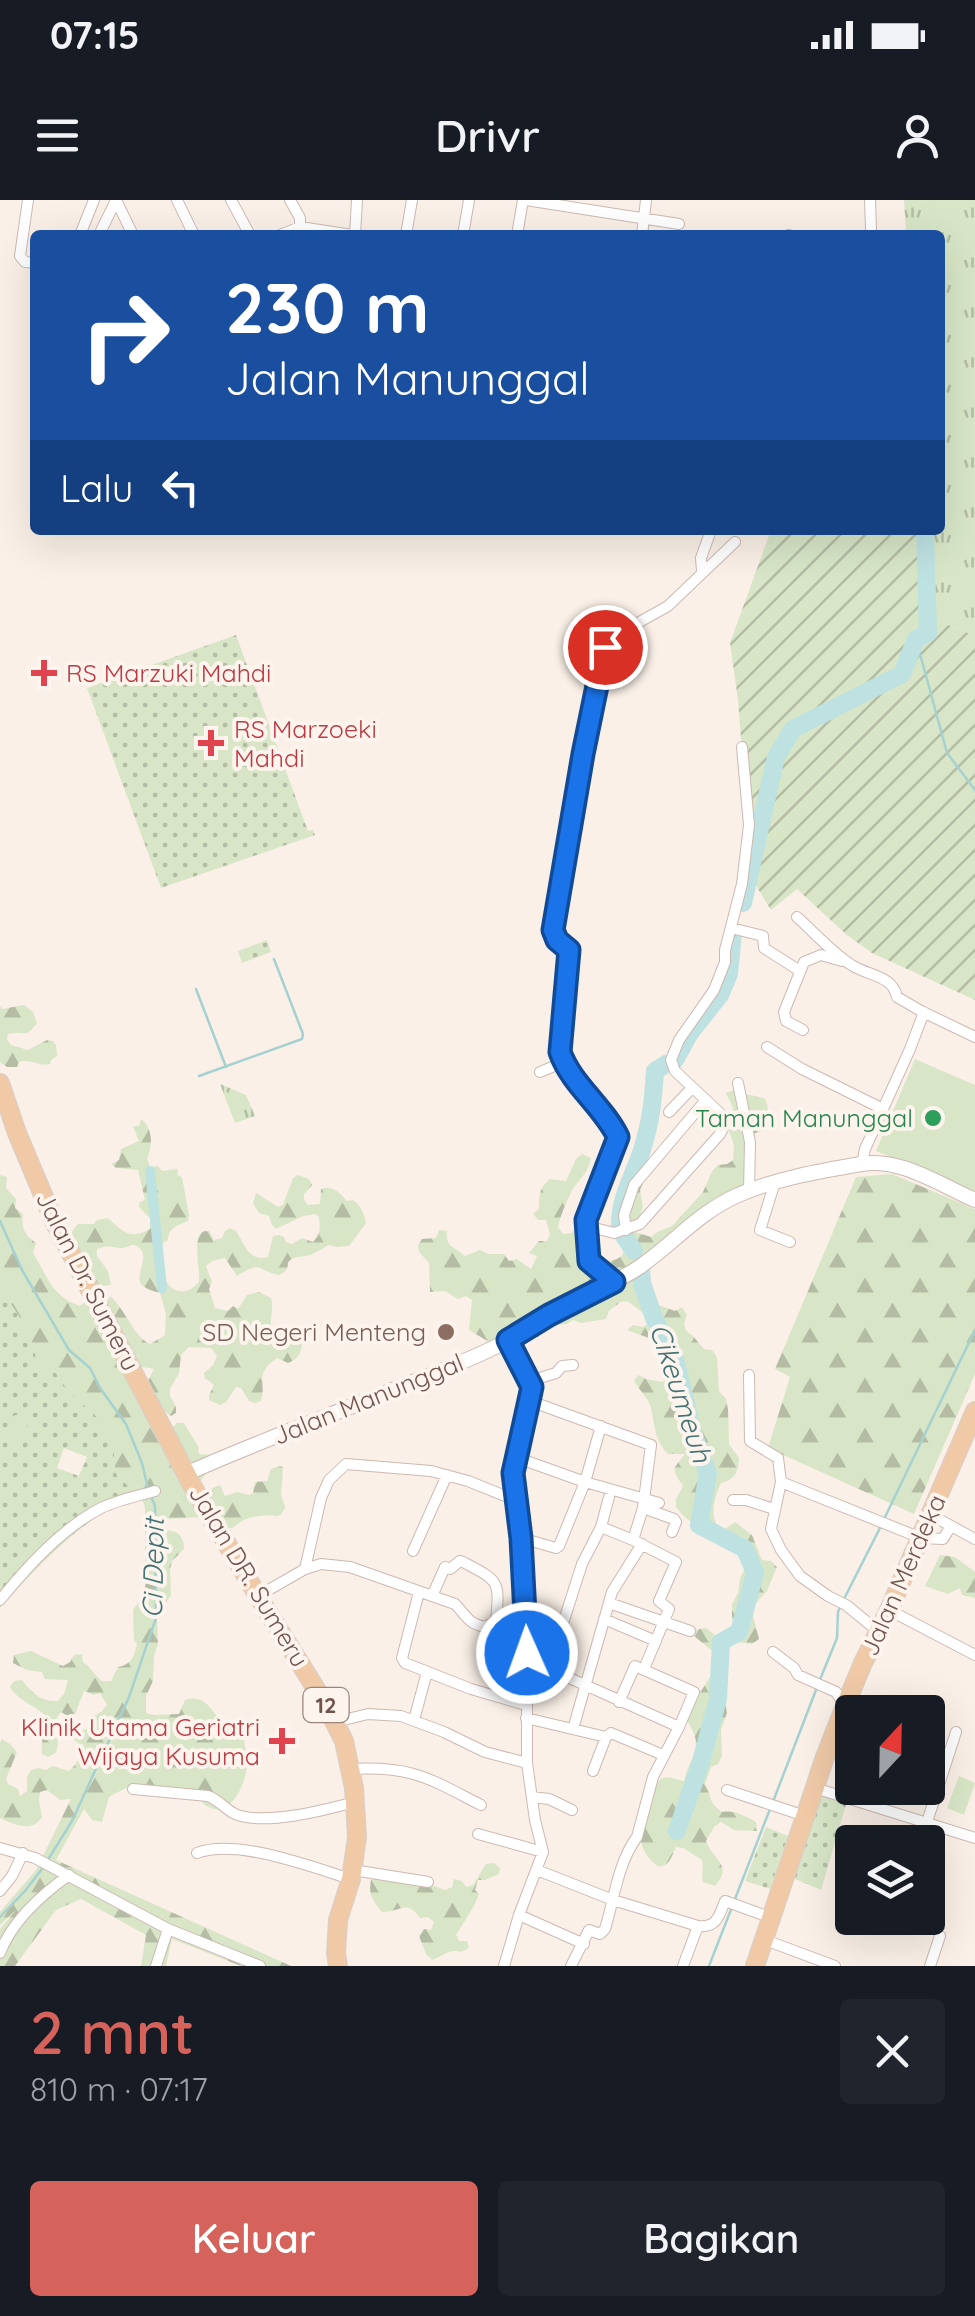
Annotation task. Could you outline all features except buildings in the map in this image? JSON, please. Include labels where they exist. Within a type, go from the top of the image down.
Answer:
[{"type":"main road","name":"Jalan Dr. Sumeru","points":[[0,1083],[54,1220],[188,1474]]},
{"type":"main road","name":"Jalan Merdeka","points":[[850,1695],[975,1411]]},
{"type":"main road","name":"Jalan DR. Sumeru","points":[[188,1474],[335,1722],[348,1751],[358,1837],[352,1875],[338,1920],[338,1966]]},
{"type":"main road","name":"Jalan Merdeka","points":[[755,1966],[835,1733]]},
{"type":"street","points":[[28,200],[20,256],[30,262]]},
{"type":"street","points":[[82,230],[94,200]]},
{"type":"street","points":[[101,230],[116,200]]},
{"type":"street","points":[[116,200],[131,230]]},
{"type":"street","points":[[177,200],[192,230]]},
{"type":"street","points":[[232,200],[247,230]]},
{"type":"street","points":[[290,200],[300,222]]},
{"type":"street","points":[[300,222],[302,200]]},
{"type":"street","points":[[354,230],[358,200]]},
{"type":"street","points":[[407,230],[412,200]]},
{"type":"street","points":[[464,230],[469,200]]},
{"type":"street","points":[[518,230],[524,200],[679,224]]},
{"type":"street","points":[[643,230],[646,200]]},
{"type":"street","points":[[870,200],[871,229]]},
{"type":"street","points":[[288,230],[300,222],[333,230]]},
{"type":"street","points":[[702,571],[701,558],[709,535]]},
{"type":"street","points":[[614,1282],[589,1261],[586,1220],[617,1134],[564,1062],[560,1040],[569,950],[557,940],[553,930],[605,647],[611,638],[668,606],[735,542]]},
{"type":"street","points":[[587,1226],[614,1233],[640,1224],[720,1134],[726,1120],[673,1066],[679,1040],[714,990],[725,962],[742,884],[748,825],[742,747]]},
{"type":"street","points":[[797,917],[848,962]]},
{"type":"street","points":[[731,928],[764,936],[764,948],[800,971]]},
{"type":"street","points":[[804,1030],[786,1021],[784,1012],[804,962],[821,956],[848,962],[890,982],[898,997],[975,1036]]},
{"type":"street","points":[[862,1164],[924,1012]]},
{"type":"street","points":[[766,1047],[802,1070],[883,1109]]},
{"type":"street","points":[[540,1072],[564,1062]]},
{"type":"street","points":[[738,1083],[750,1136],[748,1191]]},
{"type":"street","points":[[668,1112],[692,1088]]},
{"type":"street","points":[[626,1230],[624,1215],[634,1185],[705,1101]]},
{"type":"street","name":"Jalan Manunggal","points":[[188,1474],[508,1340],[634,1271],[710,1210],[748,1191],[862,1164],[890,1163],[975,1200]]},
{"type":"street","points":[[775,1182],[760,1230],[790,1242]]},
{"type":"street","points":[[504,1966],[542,1852],[527,1763],[527,1627],[513,1473],[532,1394],[530,1381],[508,1340]]},
{"type":"street","points":[[530,1381],[556,1373],[562,1366],[572,1366]]},
{"type":"street","points":[[749,1375],[750,1441],[778,1458],[781,1482],[771,1528],[781,1550],[800,1576],[878,1631]]},
{"type":"street","points":[[530,1401],[651,1445],[638,1542],[612,1592],[573,1729]]},
{"type":"street","points":[[521,1538],[559,1546],[602,1426]]},
{"type":"street","points":[[515,1457],[643,1502],[674,1519],[672,1532]]},
{"type":"street","points":[[305,1568],[328,1480],[346,1464],[431,1470],[515,1500]]},
{"type":"street","points":[[414,1551],[447,1475]]},
{"type":"street","points":[[781,1482],[920,1538],[944,1539],[951,1526]]},
{"type":"street","points":[[0,1600],[30,1566],[83,1520],[107,1506],[155,1490]]},
{"type":"street","points":[[609,1497],[601,1526],[582,1564],[549,1663],[551,1670],[679,1727]]},
{"type":"street","points":[[734,1500],[774,1509]]},
{"type":"street","points":[[643,1502],[659,1503]]},
{"type":"street","points":[[931,1515],[975,1539]]},
{"type":"street","points":[[601,1526],[676,1562],[658,1601],[669,1608],[644,1669]]},
{"type":"street","points":[[432,1596],[445,1568],[464,1562],[490,1576],[496,1584],[496,1621]]},
{"type":"street","points":[[258,1596],[305,1568],[321,1564],[350,1568],[455,1604],[466,1620],[475,1625],[485,1627],[496,1621],[527,1627]]},
{"type":"street","points":[[418,1592],[402,1658],[405,1663],[526,1705]]},
{"type":"street","points":[[609,1603],[690,1631]]},
{"type":"street","points":[[890,1610],[975,1655]]},
{"type":"street","points":[[604,1619],[656,1641]]},
{"type":"street","points":[[773,1652],[798,1675],[838,1695]]},
{"type":"street","points":[[571,1966],[589,1930],[602,1932],[631,1844],[637,1837],[648,1788],[694,1692],[637,1666],[619,1702]]},
{"type":"street","points":[[414,1720],[427,1672]]},
{"type":"street","points":[[335,1722],[382,1713],[414,1720],[485,1752],[527,1763]]},
{"type":"street","points":[[526,1718],[606,1738]]},
{"type":"street","points":[[927,1822],[956,1732]]},
{"type":"street","points":[[592,1771],[611,1733],[663,1755]]},
{"type":"street","points":[[352,1769],[415,1772],[481,1804]]},
{"type":"street","points":[[815,1788],[975,1838]]},
{"type":"street","points":[[133,1789],[208,1796],[236,1814],[253,1817],[302,1814],[356,1802]]},
{"type":"street","points":[[727,1790],[805,1816]]},
{"type":"street","points":[[532,1797],[549,1799],[572,1810]]},
{"type":"street","points":[[478,1834],[542,1852]]},
{"type":"street","points":[[0,1848],[35,1858],[168,1928],[260,1966]]},
{"type":"street","points":[[198,1853],[238,1849],[352,1875],[428,1882]]},
{"type":"street","points":[[0,1891],[23,1853]]},
{"type":"street","points":[[537,1870],[614,1900],[698,1926],[715,1923],[724,1902],[772,1918]]},
{"type":"street","points":[[0,1953],[7,1935],[64,1873]]},
{"type":"street","points":[[519,1916],[584,1944]]},
{"type":"street","points":[[682,1966],[698,1926]]},
{"type":"street","points":[[156,1966],[168,1928]]},
{"type":"street","points":[[930,1966],[940,1936]]},
{"type":"street","points":[[765,1940],[836,1966]]},
{"type":"green space","points":[[904,200],[975,200],[975,636],[922,614],[918,535],[945,535],[945,230],[906,230]]},
{"type":"green space","points":[[769,535],[918,535],[922,614],[975,636],[975,1000],[872,953],[797,889],[771,910],[752,879],[730,643]]},
{"type":"green space","points":[[236,635],[308,831],[313,830],[315,835],[161,888],[87,688]]},
{"type":"green space","points":[[267,940],[271,952],[242,963],[238,951]]},
{"type":"green space","points":[[24,1005],[33,1012],[37,1023],[27,1033],[8,1034],[7,1040],[28,1050],[53,1041],[57,1056],[50,1064],[23,1061],[17,1067],[7,1067],[0,1062],[0,1006],[2,1009]]},
{"type":"green space","name":"Taman Manunggal","points":[[915,1059],[975,1085],[975,1192],[876,1151]]},
{"type":"green space","points":[[220,1084],[246,1095],[255,1116],[235,1123]]},
{"type":"green space","points":[[734,1090],[765,1099],[768,1107],[762,1131],[751,1140],[749,1187],[656,1245],[646,1267],[651,1302],[675,1311],[682,1307],[687,1315],[686,1331],[717,1357],[719,1391],[728,1409],[729,1444],[739,1458],[735,1474],[718,1489],[715,1521],[722,1531],[735,1522],[752,1535],[762,1560],[777,1567],[752,1612],[759,1639],[752,1644],[730,1645],[721,1678],[727,1713],[721,1730],[722,1756],[711,1767],[705,1784],[712,1802],[722,1812],[738,1813],[753,1820],[757,1831],[734,1830],[721,1822],[714,1827],[706,1841],[722,1867],[715,1886],[703,1882],[702,1860],[683,1848],[676,1847],[667,1863],[657,1866],[644,1851],[641,1834],[658,1782],[666,1777],[684,1781],[695,1751],[695,1738],[687,1721],[712,1674],[712,1651],[693,1635],[693,1630],[706,1628],[722,1636],[736,1625],[732,1604],[747,1556],[742,1543],[705,1531],[676,1507],[683,1486],[675,1469],[685,1454],[668,1454],[663,1448],[650,1404],[634,1380],[639,1375],[663,1382],[668,1368],[659,1356],[657,1341],[627,1330],[633,1325],[649,1324],[647,1316],[622,1301],[609,1311],[606,1319],[551,1325],[538,1337],[523,1337],[504,1351],[469,1330],[472,1300],[466,1296],[458,1299],[445,1291],[430,1292],[429,1263],[418,1245],[422,1239],[436,1238],[439,1230],[447,1231],[449,1244],[465,1256],[480,1250],[504,1254],[509,1261],[517,1259],[531,1269],[537,1256],[529,1253],[539,1241],[547,1241],[550,1234],[546,1220],[538,1220],[533,1214],[539,1209],[542,1189],[550,1179],[566,1181],[582,1154],[591,1158],[590,1163],[569,1196],[558,1227],[563,1234],[577,1228],[585,1231],[593,1262],[617,1259],[625,1244],[623,1225],[616,1222],[616,1204],[627,1175],[648,1157],[647,1174],[640,1190],[643,1207],[635,1232],[651,1237],[672,1226],[703,1192],[712,1171],[733,1160],[734,1145],[729,1131],[733,1108],[726,1093]]},
{"type":"green space","points":[[141,1119],[150,1132],[150,1167],[158,1166],[162,1171],[178,1169],[177,1175],[182,1177],[188,1221],[174,1228],[161,1244],[165,1277],[176,1290],[189,1290],[199,1282],[197,1242],[204,1231],[209,1231],[214,1240],[222,1238],[230,1228],[251,1254],[261,1258],[268,1257],[273,1236],[284,1237],[292,1244],[302,1238],[313,1242],[320,1228],[315,1214],[276,1229],[269,1216],[259,1213],[253,1203],[256,1193],[278,1207],[283,1205],[293,1178],[298,1175],[309,1179],[312,1185],[304,1194],[308,1205],[320,1204],[321,1189],[333,1189],[347,1201],[356,1202],[366,1223],[349,1246],[329,1245],[311,1255],[293,1258],[279,1275],[255,1267],[237,1276],[225,1258],[206,1266],[215,1308],[238,1309],[247,1295],[259,1292],[271,1298],[274,1335],[293,1329],[300,1332],[299,1355],[288,1363],[277,1358],[265,1369],[261,1401],[249,1401],[236,1387],[220,1405],[209,1400],[214,1385],[204,1373],[217,1356],[211,1348],[189,1347],[181,1355],[179,1373],[170,1389],[176,1407],[171,1416],[161,1409],[158,1399],[148,1394],[146,1384],[154,1369],[133,1363],[107,1322],[107,1330],[127,1367],[137,1369],[144,1386],[142,1395],[172,1428],[184,1423],[199,1454],[213,1455],[213,1465],[193,1495],[203,1517],[159,1516],[159,1531],[177,1533],[184,1549],[172,1561],[171,1595],[157,1617],[158,1644],[146,1713],[179,1714],[185,1700],[199,1699],[226,1726],[242,1734],[247,1765],[237,1795],[219,1809],[208,1807],[193,1793],[181,1790],[135,1786],[120,1791],[109,1797],[102,1822],[92,1820],[84,1809],[56,1860],[291,1966],[241,1966],[172,1939],[166,1966],[141,1966],[146,1935],[81,1899],[56,1910],[15,1966],[0,1966],[0,1929],[16,1910],[0,1925],[0,1912],[36,1870],[71,1799],[60,1800],[47,1790],[40,1792],[42,1817],[33,1825],[17,1825],[0,1818],[0,1743],[2,1739],[17,1752],[6,1779],[20,1796],[27,1791],[31,1770],[72,1768],[82,1745],[71,1735],[75,1728],[90,1728],[89,1720],[107,1705],[100,1693],[84,1691],[75,1714],[61,1712],[56,1719],[56,1753],[48,1757],[42,1754],[46,1716],[10,1687],[14,1681],[22,1680],[37,1696],[58,1701],[68,1680],[45,1679],[42,1672],[13,1663],[14,1655],[31,1651],[63,1666],[74,1655],[82,1654],[83,1662],[102,1681],[111,1681],[118,1667],[129,1662],[137,1644],[133,1610],[145,1601],[145,1508],[138,1485],[127,1485],[116,1474],[113,1446],[98,1431],[98,1418],[68,1391],[55,1372],[48,1372],[36,1360],[33,1343],[0,1287],[0,1175],[7,1177],[6,1188],[16,1199],[15,1208],[23,1214],[25,1231],[36,1243],[33,1253],[56,1291],[80,1306],[95,1301],[98,1308],[92,1316],[107,1321],[101,1311],[110,1296],[139,1336],[150,1344],[165,1335],[166,1314],[160,1293],[140,1282],[142,1251],[134,1245],[97,1249],[111,1285],[93,1287],[80,1278],[68,1237],[78,1224],[94,1224],[108,1218],[127,1233],[150,1229],[150,1218],[139,1207],[145,1200],[138,1170],[111,1164],[119,1160],[121,1149],[139,1141],[133,1126],[139,1126]]},
{"type":"green space","points":[[892,1174],[975,1209],[975,1374],[914,1514],[768,1448],[790,1377],[775,1369],[856,1177]]},
{"type":"green space","points":[[0,1199],[141,1493],[83,1527],[0,1608]],"holes":[[[64,1448],[87,1457],[79,1476],[57,1468]]]},
{"type":"green space","points":[[15,1415],[30,1421],[21,1443],[13,1441],[8,1431]]},
{"type":"green space","points":[[283,1467],[281,1495],[285,1507],[280,1515],[249,1518],[227,1529],[210,1496],[212,1488],[220,1485],[225,1496],[237,1492],[249,1495],[255,1482],[267,1481],[271,1469]]},
{"type":"green space","points":[[940,1555],[955,1557],[975,1572],[975,1598],[962,1595],[960,1588],[948,1594],[925,1586]]},
{"type":"green space","points":[[959,1776],[975,1783],[964,1815],[947,1808]]},
{"type":"green space","points":[[815,1788],[835,1794],[835,1805],[846,1805],[840,1825],[835,1825],[835,1842],[821,1890],[786,1875]]},
{"type":"green space","points":[[766,1827],[788,1836],[770,1889],[745,1881]]},
{"type":"green space","points":[[494,1863],[500,1868],[499,1874],[478,1880],[475,1890],[479,1894],[456,1935],[459,1941],[467,1941],[469,1948],[432,1960],[419,1936],[424,1929],[431,1930],[434,1922],[407,1908],[382,1912],[371,1894],[371,1880],[378,1877],[445,1890],[452,1887],[454,1879],[466,1887],[473,1885],[486,1864]]},
{"type":"waterway","name":"Cikeumeuh","points":[[743,903],[776,757],[793,729],[902,674],[916,639],[928,633],[925,535]]},
{"type":"waterway","points":[[916,639],[947,753],[975,790]]},
{"type":"waterway","name":"Cikeumeuh","points":[[675,1060],[690,1033],[720,995],[729,974],[733,933]]},
{"type":"waterway","points":[[199,1076],[302,1039],[274,959]]},
{"type":"waterway","points":[[196,989],[226,1067]]},
{"type":"waterway","name":"Cikeumeuh","points":[[620,1227],[624,1197],[648,1130],[655,1071],[666,1064]]},
{"type":"waterway","points":[[150,1171],[162,1288]]},
{"type":"waterway","name":"Ci Depit","points":[[0,1221],[22,1270],[69,1350],[90,1368],[126,1424],[148,1488]]},
{"type":"waterway","name":"Cikeumeuh","points":[[624,1236],[634,1251]]},
{"type":"waterway","name":"Cikeumeuh","points":[[641,1267],[654,1318],[675,1358],[693,1433],[708,1474],[699,1525],[745,1549],[755,1573],[739,1632],[721,1642],[718,1699],[677,1831]]},
{"type":"waterway","points":[[885,1517],[975,1330]]},
{"type":"waterway","name":"Ci Depit","points":[[49,1858],[72,1821],[129,1697],[156,1618],[155,1506],[151,1496]]},
{"type":"waterway","points":[[845,1597],[882,1524]]},
{"type":"waterway","points":[[819,1682],[837,1638],[841,1605]]},
{"type":"waterway","points":[[774,1799],[816,1690]]},
{"type":"waterway","points":[[735,1899],[770,1809]]},
{"type":"waterway","name":"Ci Depit","points":[[0,1917],[45,1865]]},
{"type":"waterway","points":[[709,1966],[732,1907]]},
{"type":"place","name":"RS Marzuki Mahdi","points":[[44,673]]},
{"type":"place","name":"RS Marzoeki Mahdi","points":[[211,743]]},
{"type":"place","name":"Taman Manunggal","points":[[933,1118]]},
{"type":"place","name":"SD Negeri Menteng","points":[[446,1332]]},
{"type":"place","name":"Klinik Utama Geriatri Wijaya Kusuma","points":[[282,1741]]},
{"type":"route","points":[[527,1653],[513,1473],[532,1387],[508,1340],[614,1282],[589,1261],[586,1220],[618,1137],[560,1052],[569,950],[557,940],[553,930],[605,647]]}]
